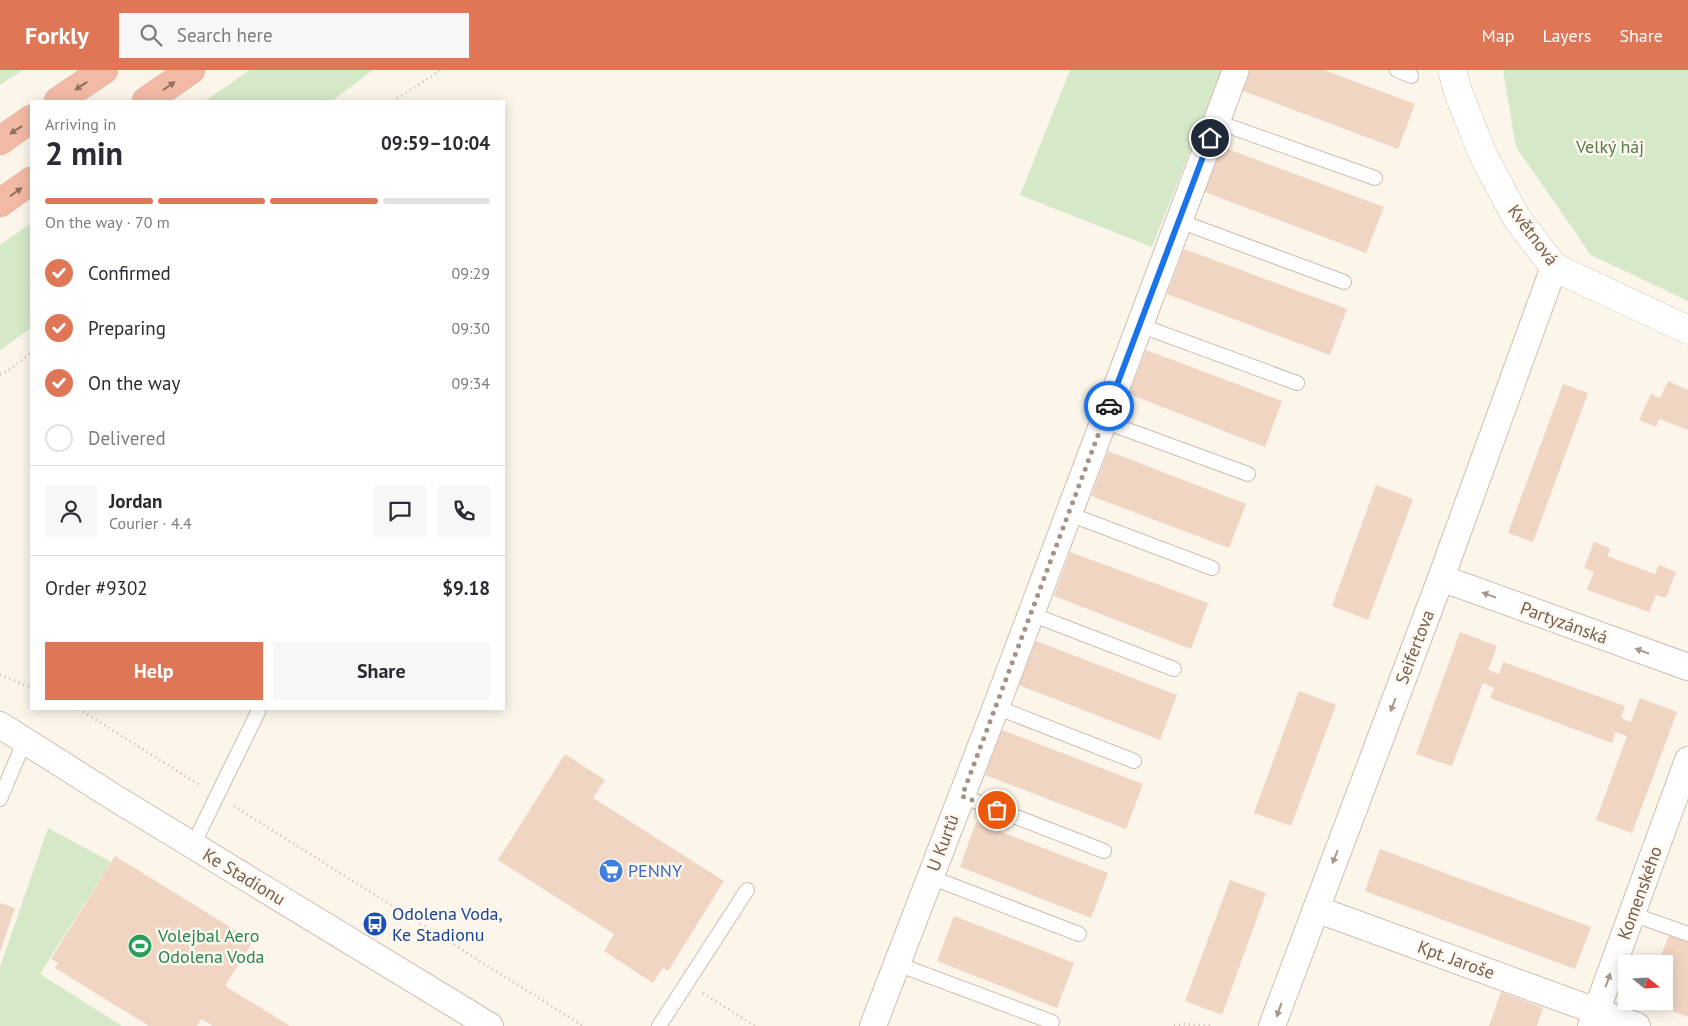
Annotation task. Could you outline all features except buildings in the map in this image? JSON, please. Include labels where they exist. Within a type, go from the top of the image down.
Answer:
[{"type":"highway","points":[[59,100],[104,70]]},
{"type":"highway","points":[[147,100],[191,70]]},
{"type":"highway","points":[[0,141],[30,121]]},
{"type":"highway","points":[[0,203],[30,182]]},
{"type":"street","name":"U Kurtů","points":[[873,1026],[996,707],[1236,70]]},
{"type":"street","name":"Květnová","points":[[1452,70],[1458,92],[1483,155],[1516,217],[1554,268],[1688,330]]},
{"type":"street","name":"Seifertova","points":[[1272,1026],[1441,578],[1554,268]]},
{"type":"street","name":"Partyzánská","points":[[1441,578],[1688,667]]},
{"type":"street","name":"Ke Stadionu","points":[[0,726],[490,1026]]},
{"type":"street","name":"Komenského","points":[[1594,1018],[1632,914],[1679,811],[1688,760]]},
{"type":"street","name":"Kpt. Jaroše","points":[[1316,909],[1594,1018],[1637,1026]]},
{"type":"lane","points":[[1397,70],[1410,76]]},
{"type":"lane","points":[[1217,122],[1375,178]]},
{"type":"lane","points":[[1179,220],[1344,282]]},
{"type":"lane","points":[[1139,325],[1297,383]]},
{"type":"lane","points":[[1103,421],[1248,474]]},
{"type":"lane","points":[[1069,514],[1212,568]]},
{"type":"lane","points":[[1031,614],[1174,669]]},
{"type":"lane","points":[[996,707],[1134,761]]},
{"type":"lane","points":[[193,845],[258,712]]},
{"type":"lane","points":[[0,799],[25,740]]},
{"type":"lane","points":[[962,796],[1104,851]]},
{"type":"lane","points":[[930,877],[1078,934]]},
{"type":"lane","points":[[658,1026],[747,890]]},
{"type":"lane","points":[[1632,914],[1688,934]]},
{"type":"lane","points":[[897,964],[1052,1022]]},
{"type":"path","points":[[395,100],[440,70]]},
{"type":"path","points":[[0,374],[8,371],[30,354]]},
{"type":"path","points":[[0,675],[30,687]]},
{"type":"path","points":[[81,710],[583,1026]]},
{"type":"path","points":[[687,983],[755,1026]]},
{"type":"path","points":[[1174,1026],[1182,1024],[1212,1026]]},
{"type":"green space","points":[[0,70],[23,70],[0,85]]},
{"type":"green space","points":[[250,70],[373,70],[333,100],[206,100]]},
{"type":"green space","points":[[1070,70],[1222,70],[1152,247],[1020,195]]},
{"type":"green space","name":"Velký háj","points":[[1503,70],[1688,70],[1688,301],[1591,255],[1516,147]]},
{"type":"green space","points":[[30,224],[30,329],[0,350],[0,245]]},
{"type":"green space","points":[[48,828],[111,862],[40,974],[122,1026],[0,1026],[0,967]]},
{"type":"way so far","points":[[997,810],[962,796],[1109,406]]},
{"type":"place","name":"PENNY","points":[[611,871]]},
{"type":"place","name":"Odolena Voda, Ke Stadionu","points":[[375,924]]},
{"type":"place","name":"Volejbal Aero Odolena Voda","points":[[140,946]]},
{"type":"route","points":[[1109,406],[1210,138]]}]
